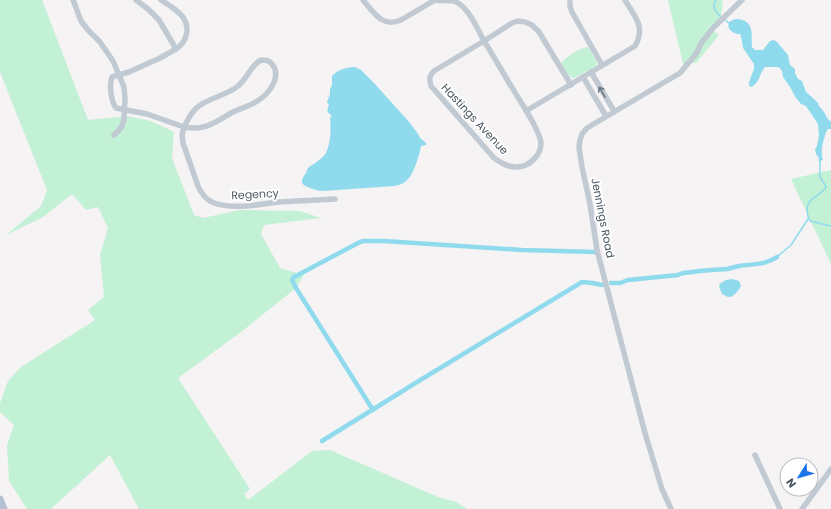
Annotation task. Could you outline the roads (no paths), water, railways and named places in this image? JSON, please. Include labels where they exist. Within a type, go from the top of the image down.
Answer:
[{"type":"main road","points":[[0,499],[4,509]]},
{"type":"street","points":[[73,0],[81,21],[104,47],[113,61],[124,87],[124,115],[122,124],[114,135]]},
{"type":"street","points":[[136,0],[159,20],[176,49]]},
{"type":"street","points":[[161,0],[180,14],[186,22],[186,36],[182,44],[176,49],[129,72],[112,77],[112,99],[116,108],[147,114],[184,127],[197,128],[207,126],[260,100],[271,88],[275,79],[276,70],[271,63],[265,60],[258,62],[238,86],[195,109],[184,127]]},
{"type":"street","points":[[363,0],[379,18],[390,23],[401,20],[435,0],[455,2],[462,6],[467,12],[484,41],[518,21],[525,22],[532,25],[540,32],[570,85]]},
{"type":"street","points":[[570,0],[572,12],[602,65]]},
{"type":"street","points":[[526,111],[635,46],[640,35],[640,26],[624,0]]},
{"type":"street","name":"Jennings Road","points":[[671,509],[662,488],[645,433],[597,250],[590,204],[579,154],[580,140],[582,134],[592,124],[680,73],[696,54],[702,42],[713,28],[742,0]]},
{"type":"street","name":"Hastings Avenue","points":[[484,41],[526,111],[540,137],[541,145],[539,153],[531,162],[524,165],[516,167],[503,164],[494,158],[431,86],[429,78],[434,71],[484,41]]},
{"type":"street","points":[[591,72],[614,112]]},
{"type":"street","points":[[584,77],[606,116]]},
{"type":"street","name":"Regency","points":[[184,127],[182,135],[183,143],[196,181],[200,190],[210,201],[219,204],[237,206],[335,199]]},
{"type":"street","points":[[755,455],[780,509]]},
{"type":"street","points":[[802,509],[831,469]]},
{"type":"water","points":[[736,19],[746,22],[751,28],[752,47],[755,50],[763,50],[770,41],[774,40],[777,42],[788,55],[790,65],[795,69],[795,73],[798,79],[802,81],[806,92],[818,103],[831,122],[831,129],[828,129],[826,132],[823,143],[823,160],[818,161],[819,158],[815,149],[819,135],[818,124],[806,106],[801,104],[796,98],[783,77],[780,68],[765,67],[755,84],[752,87],[749,86],[754,64],[743,48],[740,34],[732,32],[728,25],[729,22]]},
{"type":"water","points":[[355,67],[361,70],[374,83],[410,123],[426,145],[421,146],[416,164],[410,177],[400,185],[323,191],[304,186],[302,180],[307,169],[326,153],[329,145],[330,118],[332,116],[328,112],[329,105],[327,102],[332,85],[332,76],[342,69]]},
{"type":"water","points":[[732,279],[739,281],[741,286],[734,295],[728,297],[722,294],[719,286],[723,281]]},
{"type":"waterway","points":[[716,0],[714,7],[721,17]]},
{"type":"waterway","points":[[724,19],[730,24]]},
{"type":"waterway","points":[[820,159],[820,176],[826,187],[809,202],[807,213],[810,221],[831,226]]},
{"type":"waterway","points":[[777,257],[791,245],[808,219]]},
{"type":"waterway","points":[[373,410],[296,288],[292,280],[294,277],[364,241],[522,250],[596,252]]},
{"type":"waterway","points":[[611,283],[678,275],[697,271],[727,269],[764,263],[777,257]]},
{"type":"waterway","points":[[322,441],[582,282],[602,285]]}]
